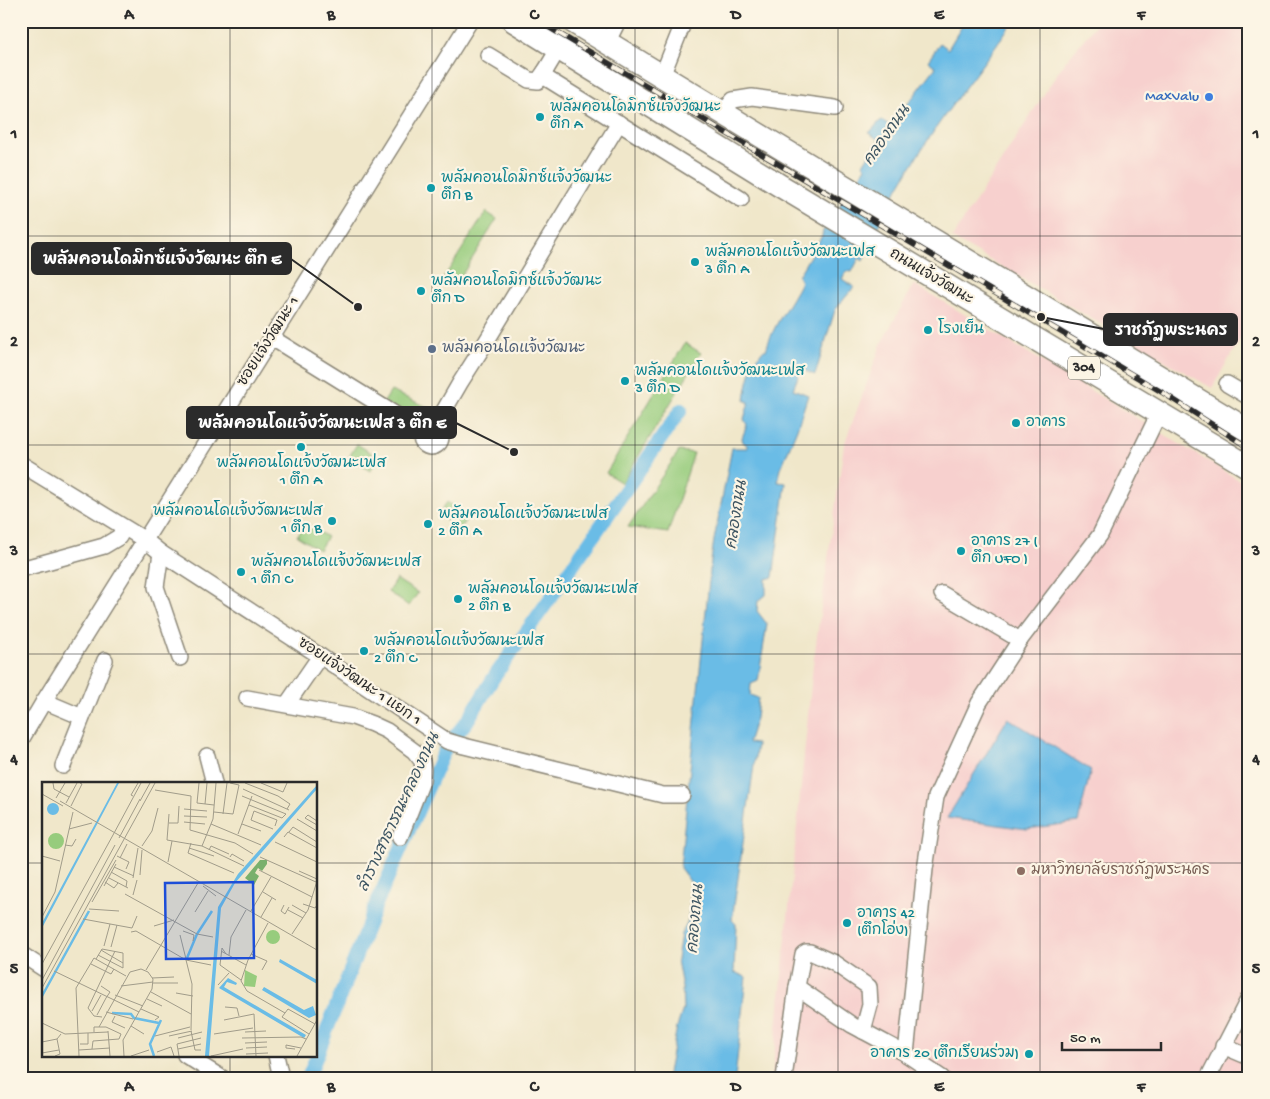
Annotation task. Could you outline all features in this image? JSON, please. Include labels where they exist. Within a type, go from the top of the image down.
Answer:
[{"type":"main road","name":"ถนนแจ้งวัฒนะ","points":[[514,21],[778,186],[1249,467]]},
{"type":"main road","name":"304","points":[[572,21],[723,114],[1246,424]]},
{"type":"street","name":"ซอยแจ้งวัฒนะ 1","points":[[21,740],[470,21]]},
{"type":"street","points":[[608,43],[618,21]]},
{"type":"street","points":[[662,76],[684,21]]},
{"type":"street","points":[[488,55],[529,80],[538,81],[558,48]]},
{"type":"street","points":[[546,70],[544,76],[550,81],[742,199]]},
{"type":"street","points":[[723,114],[733,100],[752,97],[835,108]]},
{"type":"street","points":[[272,338],[428,430],[486,342],[619,124]]},
{"type":"street","points":[[1227,384],[1249,397]]},
{"type":"street","points":[[906,1054],[924,869],[936,797],[979,703],[1020,640],[1100,535],[1159,413]]},
{"type":"street","name":"ซอยแจ้งวัฒนะ 1 แยก 1","points":[[21,464],[145,540],[161,553],[447,741],[663,795],[682,794]]},
{"type":"street","points":[[21,569],[104,546],[119,537],[124,528]]},
{"type":"street","points":[[161,553],[156,587],[180,658]]},
{"type":"street","points":[[942,594],[1020,640]]},
{"type":"street","points":[[287,704],[320,656]]},
{"type":"street","points":[[63,766],[106,660]]},
{"type":"street","points":[[247,698],[353,717],[387,731],[414,751],[422,761],[422,781],[400,837]]},
{"type":"street","points":[[44,701],[82,717]]},
{"type":"street","points":[[208,756],[214,782]]},
{"type":"street","points":[[784,1078],[797,987],[803,954],[806,952],[834,963],[869,987],[870,1006],[863,1031]]},
{"type":"street","points":[[21,954],[42,967]]},
{"type":"street","points":[[797,987],[852,1025],[906,1054],[942,1078]]},
{"type":"street","points":[[1208,1078],[1249,998]]},
{"type":"street","points":[[1223,1046],[1249,1057]]},
{"type":"street","points":[[187,1056],[222,1078]]},
{"type":"street","points":[[276,1056],[281,1078]]},
{"type":"shaded area","points":[[1099,21],[1249,21],[1249,324],[1212,388],[952,238],[1064,63]]},
{"type":"shaded area","name":"มหาวิทยาลัยราชภัฏพระนคร","points":[[914,284],[1249,486],[1249,1078],[772,1078],[813,665],[844,445],[882,342]]},
{"type":"green space","points":[[486,212],[497,219],[455,286],[443,279]]},
{"type":"green space","points":[[685,343],[701,353],[622,483],[606,473]]},
{"type":"green space","points":[[391,391],[432,409],[420,425],[384,402]]},
{"type":"green space","points":[[357,444],[379,458],[370,471],[349,457]]},
{"type":"green space","points":[[679,451],[694,453],[668,533],[628,527]]},
{"type":"green space","points":[[447,502],[468,516],[460,529],[438,515]]},
{"type":"green space","points":[[306,523],[327,537],[319,550],[297,536]]},
{"type":"green space","points":[[396,579],[418,593],[409,606],[388,592]]},
{"type":"water","name":"คลองถนน","points":[[965,21],[1013,21],[917,157],[883,215],[863,261],[859,258],[852,272],[846,271],[842,279],[854,287],[835,310],[815,375],[801,369],[793,389],[808,395],[781,468],[778,482],[786,483],[773,577],[766,579],[766,595],[758,601],[757,611],[767,624],[758,681],[751,684],[750,695],[758,698],[756,718],[748,743],[757,744],[732,920],[736,924],[734,972],[746,977],[735,1078],[667,1078],[677,1027],[683,1009],[682,987],[677,960],[681,934],[688,921],[692,884],[680,868],[711,561],[732,448],[747,448],[742,438],[747,425],[744,419],[749,402],[745,401],[750,374],[759,355],[763,350],[766,350],[777,324],[801,282],[798,276],[822,236],[823,231],[866,167],[863,164],[879,140],[869,133],[881,120],[891,126],[936,67],[928,61],[940,43],[948,49]]},
{"type":"water","points":[[1008,718],[1091,770],[1078,822],[1027,829],[947,818]]},
{"type":"waterway","name":"ลำรางสาธารณะคลองถนน","points":[[318,1052],[377,902],[446,747],[468,720],[494,677],[681,410]]},
{"type":"waterway","name":"ลำรางสาธารณะคลองถนน","points":[[308,1078],[317,1056]]},
{"type":"railway","points":[[538,21],[1160,391],[1249,448]]},
{"type":"place","name":"MaxValu","points":[[1209,97]]},
{"type":"place","name":"พลัมคอนโดมิกซ์แจ้งวัฒนะ ตึก A","points":[[540,117]]},
{"type":"place","name":"พลัมคอนโดมิกซ์แจ้งวัฒนะ ตึก B","points":[[431,188]]},
{"type":"place","name":"พลัมคอนโดแจ้งวัฒนะเฟส 3 ตึก A","points":[[695,262]]},
{"type":"place","name":"พลัมคอนโดมิกซ์แจ้งวัฒนะ ตึก D","points":[[421,291]]},
{"type":"place","name":"พลัมคอนโดมิกซ์แจ้งวัฒนะ ตึก E","points":[[358,307]]},
{"type":"place","name":"ราชภัฏพระนคร","points":[[1041,317]]},
{"type":"place","name":"โรงเย็น","points":[[928,330]]},
{"type":"place","name":"พลัมคอนโดแจ้งวัฒนะ","points":[[432,349]]},
{"type":"place","name":"พลัมคอนโดแจ้งวัฒนะเฟส 3 ตึก D","points":[[625,381]]},
{"type":"place","name":"อาคาร","points":[[1016,423]]},
{"type":"place","name":"พลัมคอนโดแจ้งวัฒนะเฟส 1 ตึก A","points":[[301,447]]},
{"type":"place","name":"พลัมคอนโดแจ้งวัฒนะเฟส 3 ตึก E","points":[[514,452]]},
{"type":"place","name":"พลัมคอนโดแจ้งวัฒนะเฟส 1 ตึก B","points":[[332,521]]},
{"type":"place","name":"พลัมคอนโดแจ้งวัฒนะเฟส 2 ตึก A","points":[[428,524]]},
{"type":"place","name":"อาคาร 27 ( ตึก UFO )","points":[[961,551]]},
{"type":"place","name":"พลัมคอนโดแจ้งวัฒนะเฟส 1 ตึก C","points":[[241,572]]},
{"type":"place","name":"พลัมคอนโดแจ้งวัฒนะเฟส 2 ตึก B","points":[[458,599]]},
{"type":"place","name":"พลัมคอนโดแจ้งวัฒนะเฟส 2 ตึก C","points":[[364,651]]},
{"type":"place","name":"มหาวิทยาลัยราชภัฏพระนคร","points":[[1021,871]]},
{"type":"place","name":"อาคาร 42 (ตึกโอ่ง)","points":[[847,923]]},
{"type":"place","name":"อาคาร 20 (ตึกเรียนร่วม)","points":[[1029,1054]]}]
